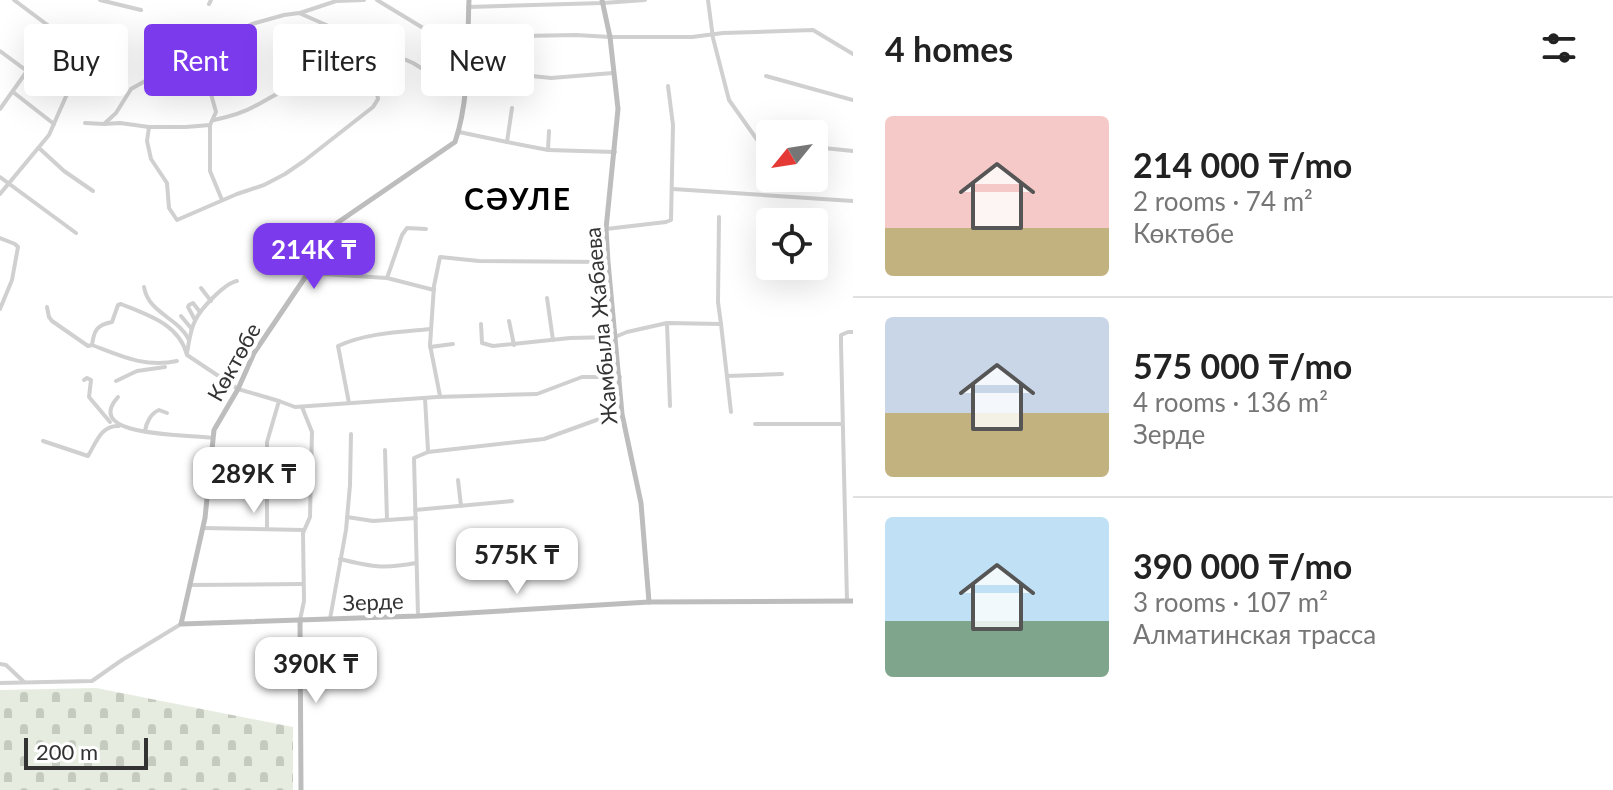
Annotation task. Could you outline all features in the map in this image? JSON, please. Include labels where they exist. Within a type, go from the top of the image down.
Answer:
[{"type":"street","points":[[0,194],[49,135],[71,85],[89,56],[14,0]]},
{"type":"street","points":[[100,0],[141,10]]},
{"type":"street","points":[[252,24],[299,13],[334,0],[364,0]]},
{"type":"street","points":[[377,0],[421,27]]},
{"type":"street","points":[[467,24],[468,3],[645,0]]},
{"type":"street","points":[[708,0],[729,100],[756,138]]},
{"type":"street","name":"Жамбыла Жабаева","points":[[603,2],[618,109],[606,229],[608,262],[622,414],[641,503],[649,602]]},
{"type":"street","points":[[299,13],[421,68]]},
{"type":"street","points":[[534,36],[692,37],[813,30],[853,54]]},
{"type":"street","points":[[0,51],[27,71],[0,109]]},
{"type":"street","points":[[534,76],[551,78],[613,73]]},
{"type":"street","points":[[766,76],[853,100]]},
{"type":"street","points":[[104,124],[116,113],[131,89],[144,82]]},
{"type":"street","points":[[85,123],[186,127],[212,122],[254,107],[273,95],[305,84],[332,82],[376,87],[378,99],[373,107],[304,161],[264,185],[177,220],[167,199],[167,183],[151,159],[147,141],[149,127]]},
{"type":"street","points":[[606,229],[671,220],[673,125],[668,86]]},
{"type":"street","points":[[13,92],[54,124]]},
{"type":"street","points":[[212,96],[216,112],[212,122],[210,171],[222,201]]},
{"type":"street","points":[[464,96],[459,132],[548,150],[615,152]]},
{"type":"street","points":[[507,142],[512,108]]},
{"type":"street","points":[[116,113],[120,123]]},
{"type":"street","points":[[548,150],[549,131]]},
{"type":"street","name":"Көктөбе","points":[[181,624],[205,518],[214,430],[254,353],[337,223],[455,142],[459,132]]},
{"type":"street","points":[[39,148],[64,171],[93,191]]},
{"type":"street","points":[[828,148],[853,151]]},
{"type":"street","points":[[0,177],[76,233]]},
{"type":"street","points":[[673,189],[853,201]]},
{"type":"street","points":[[719,217],[718,302],[731,412]]},
{"type":"street","points":[[387,278],[407,228],[426,229]]},
{"type":"street","points":[[0,238],[18,247],[12,280],[0,309]]},
{"type":"street","points":[[440,397],[430,347],[440,257],[479,261],[608,262]]},
{"type":"street","points":[[307,273],[387,278],[434,290]]},
{"type":"street","points":[[187,355],[195,320],[200,312],[228,284],[237,281]]},
{"type":"street","points":[[144,287],[145,294],[156,308],[185,332],[189,342]]},
{"type":"street","points":[[201,288],[211,301]]},
{"type":"street","points":[[547,298],[553,340]]},
{"type":"street","points":[[195,320],[188,307],[190,303],[200,312]]},
{"type":"street","points":[[92,345],[97,327],[112,322],[121,304],[173,330],[187,355],[238,389],[295,407],[537,394],[582,377],[620,377]]},
{"type":"street","points":[[47,307],[52,321],[84,344],[135,361],[177,361]]},
{"type":"street","points":[[181,316],[192,330]]},
{"type":"street","points":[[509,321],[514,345]]},
{"type":"street","points":[[481,324],[482,343],[493,346],[615,337],[667,323],[721,324]]},
{"type":"street","points":[[667,323],[670,406]]},
{"type":"street","points":[[349,403],[338,346],[386,334],[431,329]]},
{"type":"street","points":[[850,601],[841,335],[853,332]]},
{"type":"street","points":[[430,347],[453,344]]},
{"type":"street","points":[[116,381],[137,371],[165,367]]},
{"type":"street","points":[[727,376],[782,374]]},
{"type":"street","points":[[84,380],[91,380],[89,397],[110,422]]},
{"type":"street","points":[[118,397],[112,406],[112,415],[121,427]]},
{"type":"street","points":[[425,398],[428,452]]},
{"type":"street","points":[[267,528],[267,442],[279,401]]},
{"type":"street","points":[[843,404],[853,403]]},
{"type":"street","points":[[301,790],[300,620],[304,601],[304,530],[310,517],[312,432],[302,407]]},
{"type":"street","points":[[145,431],[154,412],[167,413]]},
{"type":"street","points":[[418,616],[414,461],[417,457],[428,452],[544,439],[622,414]]},
{"type":"street","points":[[755,424],[842,424]]},
{"type":"street","points":[[43,441],[88,456],[104,429],[113,425],[213,438]]},
{"type":"street","points":[[330,619],[347,517],[351,434]]},
{"type":"street","points":[[385,450],[387,520]]},
{"type":"street","points":[[210,469],[267,470]]},
{"type":"street","points":[[458,480],[461,506]]},
{"type":"street","points":[[415,510],[512,501]]},
{"type":"street","points":[[347,517],[373,521],[416,518]]},
{"type":"street","points":[[202,528],[304,530]]},
{"type":"street","points":[[340,559],[390,568],[417,563]]},
{"type":"street","points":[[190,585],[304,584]]},
{"type":"street","name":"Зерде","points":[[181,624],[418,616],[649,602],[850,601]]},
{"type":"street","points":[[0,683],[92,681],[181,624]]},
{"type":"street","points":[[0,664],[6,665],[24,682]]},
{"type":"green space","points":[[96,688],[293,727],[293,790],[0,790],[0,690]]},
{"type":"district","name":"СӘУЛЕ","points":[[518,200]]}]
